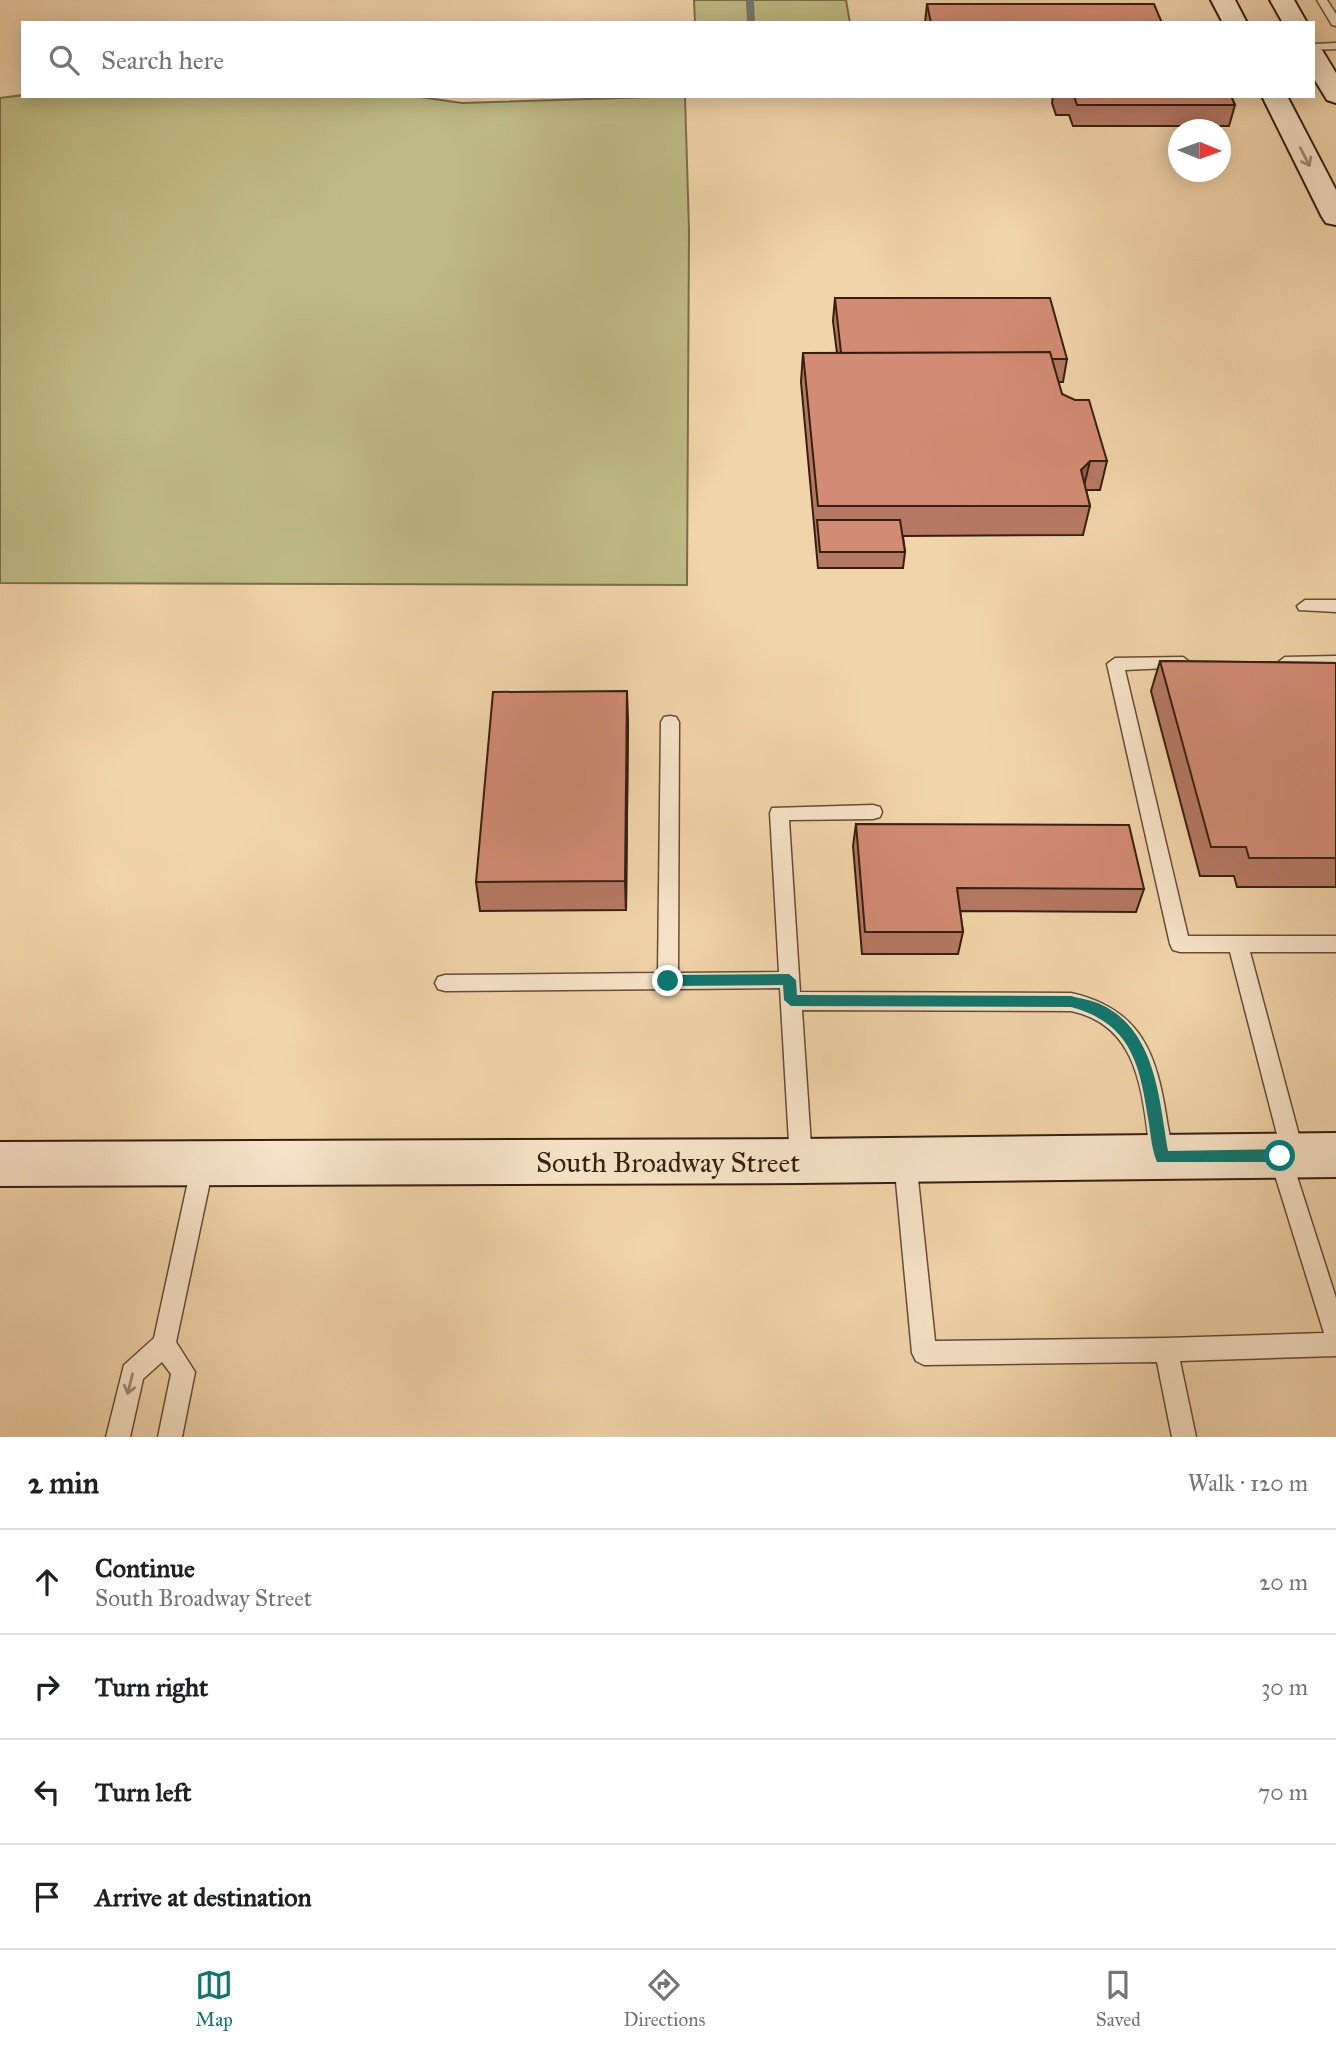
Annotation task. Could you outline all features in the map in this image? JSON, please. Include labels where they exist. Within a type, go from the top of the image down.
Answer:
[{"type":"main road","points":[[1223,0],[1234,21]]},
{"type":"main road","points":[[1282,0],[1294,21]]},
{"type":"main road","points":[[1315,58],[1336,95]]},
{"type":"main road","points":[[1275,98],[1336,217]]},
{"type":"main road","name":"South Broadway Street","points":[[0,1164],[1303,1156]]},
{"type":"lane","points":[[1322,0],[1336,23]]},
{"type":"lane","points":[[1315,47],[1336,46]]},
{"type":"lane","points":[[1305,606],[1336,606]]},
{"type":"lane","points":[[1267,663],[1336,662]]},
{"type":"lane","points":[[1198,663],[1115,664],[1180,944],[1336,944]]},
{"type":"lane","points":[[668,981],[670,722]]},
{"type":"lane","points":[[801,1161],[779,813],[873,812]]},
{"type":"lane","points":[[1238,944],[1303,1156],[1336,1335]]},
{"type":"lane","points":[[444,983],[668,981],[790,990],[1071,1002],[1098,1009],[1127,1031],[1147,1068],[1162,1157]]},
{"type":"lane","points":[[905,1160],[924,1353],[1166,1350],[1336,1344]]},
{"type":"lane","points":[[118,1437],[132,1373],[164,1344],[204,1163]]},
{"type":"lane","points":[[164,1344],[183,1372],[170,1437]]},
{"type":"lane","points":[[1166,1350],[1184,1437]]},
{"type":"shaded area","points":[[694,0],[846,0],[850,21],[695,21]]},
{"type":"shaded area","points":[[21,95],[21,98],[427,98],[462,103],[685,98],[689,230],[687,585],[0,583],[0,98]]},
{"type":"building","points":[[927,4],[1154,4],[1161,21],[931,21]]},
{"type":"building","points":[[1075,98],[1232,98],[1235,105],[1077,105]]},
{"type":"building","points":[[835,298],[1050,298],[1067,359],[1052,359],[1050,352],[841,353]]},
{"type":"building","points":[[1050,352],[1062,394],[1075,400],[1089,400],[1107,461],[1090,461],[1081,470],[1090,506],[818,506],[803,353]]},
{"type":"building","points":[[817,520],[900,520],[905,552],[820,552]]},
{"type":"building","points":[[1160,661],[1336,663],[1336,858],[1249,858],[1246,847],[1211,847]]},
{"type":"building","points":[[627,691],[625,881],[476,882],[493,692]]},
{"type":"building","points":[[856,824],[1129,825],[1144,889],[957,888],[963,932],[865,932]]},
{"type":"waterway","points":[[750,0],[751,21]]},
{"type":"route","points":[[668,981],[789,980],[791,1000],[1071,1002],[1098,1009],[1127,1031],[1147,1068],[1162,1157],[1280,1156]]}]
